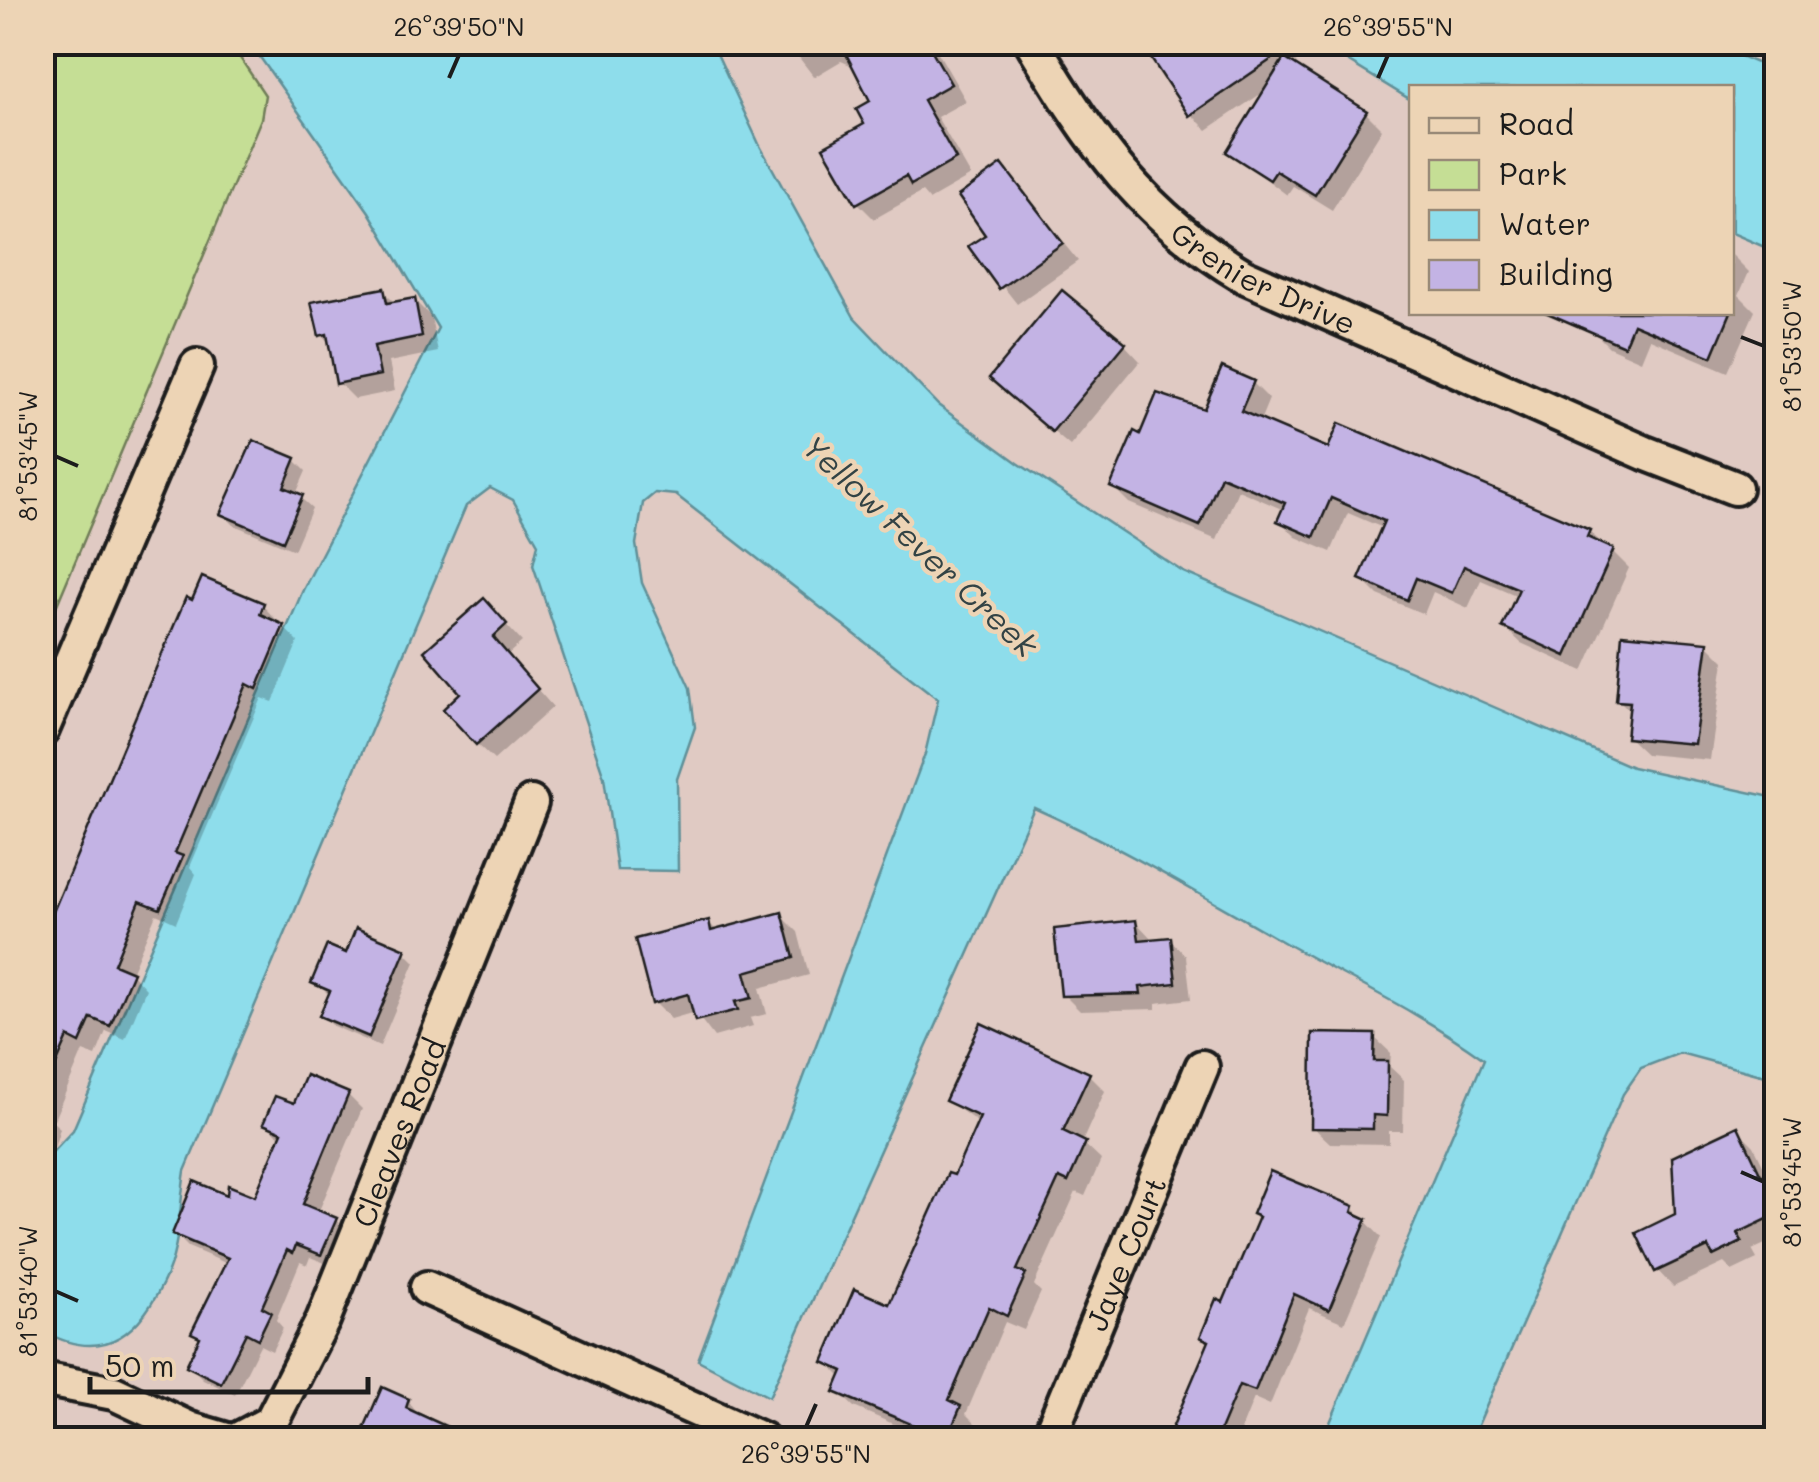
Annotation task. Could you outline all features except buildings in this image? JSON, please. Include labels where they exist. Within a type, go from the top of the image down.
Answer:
[{"type":"street","name":"Grenier Drive","points":[[1032,42],[1117,173],[1155,212],[1208,255],[1244,276],[1645,454],[1735,488]]},
{"type":"street","points":[[42,730],[197,366]]},
{"type":"street","name":"Cleaves Road","points":[[237,1440],[270,1422],[322,1320],[531,803]]},
{"type":"street","name":"Jaye Court","points":[[1048,1440],[1202,1067]]},
{"type":"street","points":[[427,1288],[763,1440]]},
{"type":"street","points":[[42,1379],[114,1392],[190,1429],[227,1440]]},
{"type":"green space","points":[[43,42],[230,43],[265,95],[261,119],[43,638]]},
{"type":"water","name":"Yellow Fever Creek","points":[[250,43],[712,43],[759,144],[854,317],[938,405],[1018,463],[1183,572],[1632,767],[1776,798],[1776,1079],[1680,1053],[1641,1068],[1623,1094],[1472,1439],[1323,1439],[1484,1059],[1411,1012],[1161,872],[1034,808],[769,1397],[698,1360],[925,754],[938,699],[676,495],[655,493],[643,503],[636,544],[642,583],[690,688],[695,727],[677,779],[678,871],[617,870],[604,777],[533,565],[538,544],[513,500],[490,488],[466,506],[185,1171],[175,1248],[158,1293],[134,1326],[103,1344],[65,1341],[43,1331],[43,1162],[73,1130],[303,590],[438,328],[369,212]]},
{"type":"water","points":[[1318,43],[1710,43],[1776,71],[1776,252],[1734,234],[1734,85],[1409,85],[1409,99]]}]
